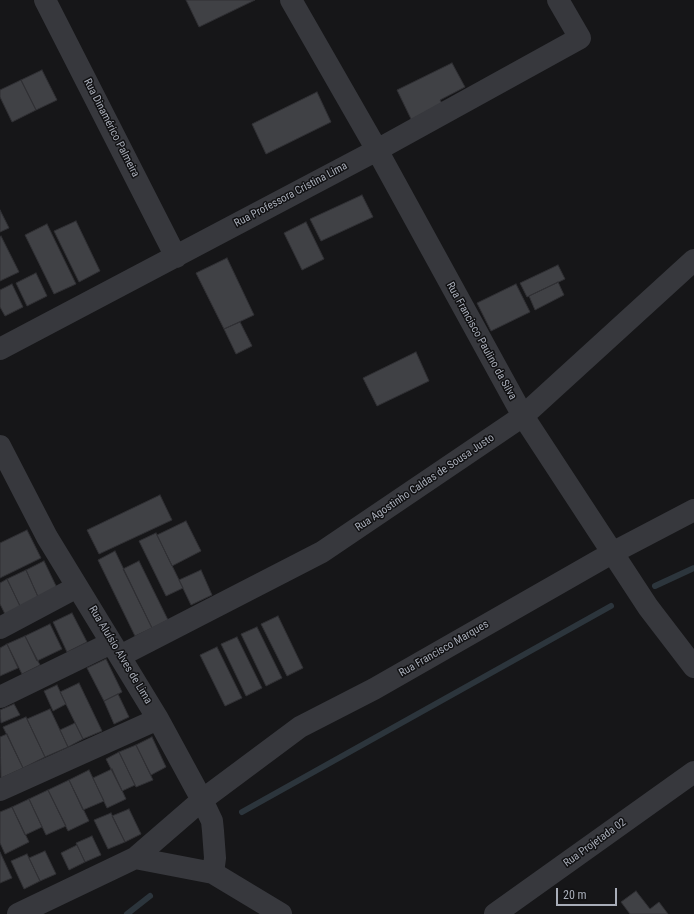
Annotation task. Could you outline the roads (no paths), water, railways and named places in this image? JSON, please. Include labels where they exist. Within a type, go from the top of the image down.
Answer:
[{"type":"street","name":"Rua Dinamérico Palmeira","points":[[45,0],[176,257]]},
{"type":"street","name":"Rua Francisco Paulino da Silva","points":[[292,0],[377,150],[523,416],[648,607],[694,667]]},
{"type":"street","name":"Rua Professora Cristina Lima","points":[[0,348],[176,257],[377,150],[580,38],[558,0]]},
{"type":"street","name":"Rua Agostinho Caldas de Sousa Justo","points":[[0,697],[116,649],[322,552],[523,416],[694,260]]},
{"type":"street","name":"Rua Aluísio Alves de Lima","points":[[0,446],[36,516],[77,587],[92,608],[158,720],[202,800],[212,821],[215,858],[213,873]]},
{"type":"street","name":"Rua Francisco Marques","points":[[18,914],[135,858],[202,800],[300,727],[374,689],[612,553],[694,510]]},
{"type":"street","points":[[0,628],[77,587]]},
{"type":"street","points":[[0,790],[158,720]]},
{"type":"street","name":"Rua Projetada 02","points":[[495,914],[694,772]]},
{"type":"street","points":[[135,858],[213,873],[282,914]]},
{"type":"waterway","points":[[655,586],[694,568]]},
{"type":"waterway","points":[[242,812],[611,606]]},
{"type":"waterway","points":[[127,914],[150,896]]}]
